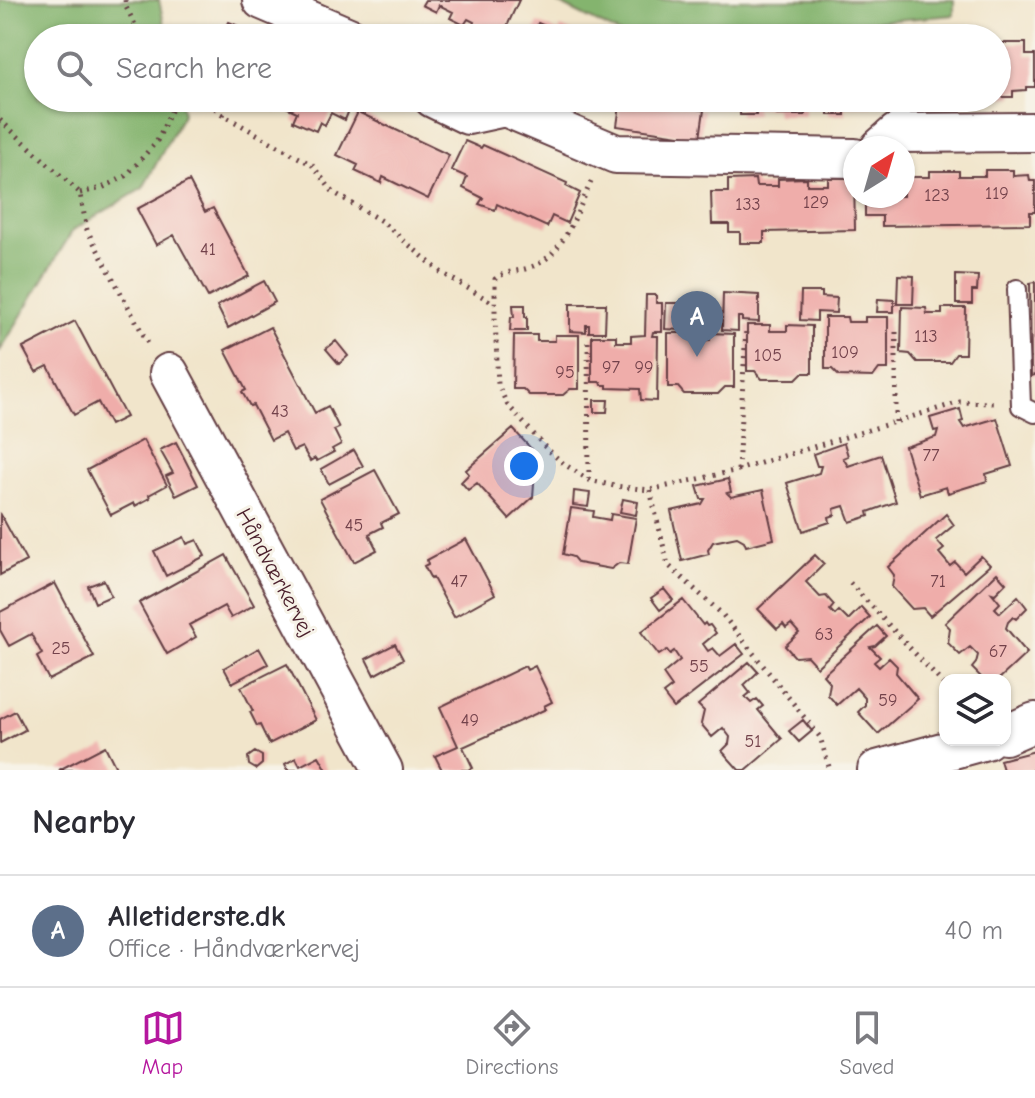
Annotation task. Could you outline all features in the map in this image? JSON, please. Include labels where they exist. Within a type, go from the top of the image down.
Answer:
[{"type":"street","points":[[262,0],[318,24]]},
{"type":"street","points":[[462,112],[468,115],[482,112]]},
{"type":"street","points":[[517,112],[616,154],[843,158]]},
{"type":"street","points":[[894,136],[897,133],[1035,132]]},
{"type":"street","name":"Håndværkervej","points":[[169,373],[383,770]]},
{"type":"street","points":[[1011,732],[1035,722]]},
{"type":"street","points":[[877,770],[964,746]]},
{"type":"lane","points":[[1017,289],[1028,409]]},
{"type":"path","points":[[125,0],[135,24]]},
{"type":"path","points":[[80,193],[102,188],[126,176],[157,141],[170,112]]},
{"type":"path","points":[[219,112],[312,165],[333,192],[381,221],[442,273],[495,304]]},
{"type":"path","points":[[0,120],[80,193],[87,230],[159,363],[169,373]]},
{"type":"path","points":[[606,150],[570,227],[554,252],[532,267],[504,272],[495,279],[498,385],[507,404],[545,447],[589,480],[650,490],[738,470],[960,402],[983,401],[1028,409]]},
{"type":"path","points":[[738,470],[746,329]]},
{"type":"path","points":[[896,329],[896,422]]},
{"type":"path","points":[[588,342],[589,480]]},
{"type":"path","points":[[650,490],[668,565],[722,614],[810,724],[820,737],[830,770]]},
{"type":"path","points":[[850,583],[939,679]]},
{"type":"green space","points":[[0,0],[159,0],[164,24],[24,24],[24,112],[183,114],[143,188],[73,230],[0,351]]},
{"type":"green space","points":[[552,0],[954,0],[954,15],[847,24],[600,24]]},
{"type":"building","points":[[425,0],[519,0],[508,24],[473,24],[468,19],[462,24],[450,18],[453,12],[439,5],[436,12],[422,5]]},
{"type":"building","points":[[1011,43],[1026,43],[1026,55],[1035,55],[1035,87],[1013,91],[1013,97]]},
{"type":"building","points":[[297,112],[348,112],[345,120],[331,113],[325,125],[320,122],[316,131],[293,121]]},
{"type":"building","points":[[358,112],[449,155],[428,199],[383,177],[381,183],[355,171],[358,165],[337,155]]},
{"type":"building","points":[[619,112],[704,112],[700,138],[617,126]]},
{"type":"building","points":[[740,112],[756,112],[756,115],[740,115]]},
{"type":"building","points":[[777,112],[805,112],[805,115],[777,115]]},
{"type":"building","points":[[828,112],[845,112],[845,115],[828,115]]},
{"type":"building","points":[[465,141],[481,148],[483,145],[567,183],[566,186],[580,193],[567,223],[552,216],[547,227],[497,204],[495,210],[479,204],[483,198],[463,188],[467,177],[451,170]]},
{"type":"building","points":[[985,170],[1013,170],[1013,176],[1029,175],[1030,181],[1035,181],[1035,212],[1030,212],[1030,224],[882,226],[882,216],[865,216],[865,208],[915,208],[915,177],[930,177],[930,171],[959,171],[959,176],[985,176]]},
{"type":"building","points":[[807,178],[807,185],[828,185],[828,178],[843,178],[843,208],[855,208],[855,230],[764,232],[764,243],[740,243],[740,232],[729,232],[729,224],[712,224],[711,192],[728,192],[728,180],[755,179],[756,186],[778,186],[778,179]]},
{"type":"building","points":[[189,181],[205,212],[213,208],[249,276],[208,297],[174,235],[156,245],[137,209]]},
{"type":"building","points":[[898,275],[914,276],[913,304],[897,304]]},
{"type":"building","points":[[956,275],[978,276],[977,291],[972,291],[972,304],[956,304]]},
{"type":"building","points":[[264,281],[275,302],[228,328],[217,306]]},
{"type":"building","points":[[1035,282],[1035,375],[1031,376],[1030,283]]},
{"type":"building","points":[[801,292],[822,292],[822,297],[837,298],[836,313],[817,312],[817,321],[800,320]]},
{"type":"building","points":[[723,293],[759,295],[759,322],[742,321],[742,317],[738,317],[738,331],[722,330]]},
{"type":"building","points":[[646,295],[656,295],[656,303],[662,303],[662,332],[653,332],[652,336],[658,336],[657,401],[641,400],[640,389],[607,388],[601,382],[592,382],[592,336],[616,336],[616,342],[631,342],[631,336],[645,335]]},
{"type":"building","points":[[878,299],[894,300],[894,312],[877,312]]},
{"type":"building","points":[[666,303],[681,303],[681,330],[665,329]]},
{"type":"building","points":[[570,304],[606,304],[605,332],[589,332],[589,325],[586,325],[586,332],[570,331]]},
{"type":"building","points":[[513,305],[525,305],[527,331],[510,331]]},
{"type":"building","points":[[902,307],[926,308],[927,314],[942,314],[942,308],[966,308],[965,354],[956,354],[950,362],[917,362],[910,354],[901,353]]},
{"type":"building","points":[[825,317],[847,317],[848,322],[865,322],[865,317],[888,317],[888,369],[879,369],[873,377],[839,376],[832,369],[825,369]]},
{"type":"building","points":[[75,321],[126,417],[110,425],[98,402],[74,415],[48,366],[36,372],[23,348]]},
{"type":"building","points":[[747,325],[770,325],[770,331],[787,331],[787,325],[812,326],[812,373],[802,373],[796,379],[762,379],[755,371],[747,371]]},
{"type":"building","points":[[270,327],[315,413],[328,406],[339,428],[334,430],[341,444],[332,449],[334,452],[317,461],[315,458],[310,461],[302,447],[293,451],[284,433],[271,440],[253,405],[250,406],[242,392],[246,390],[225,350]]},
{"type":"building","points":[[668,333],[692,333],[693,339],[710,340],[710,333],[734,334],[734,387],[725,387],[718,394],[684,394],[678,387],[668,387]]},
{"type":"building","points":[[514,335],[537,335],[537,341],[555,341],[555,335],[579,335],[579,389],[570,389],[563,395],[529,395],[523,389],[513,389]]},
{"type":"building","points":[[336,341],[348,356],[339,364],[326,349]]},
{"type":"building","points":[[594,400],[608,400],[607,412],[594,412]]},
{"type":"building","points":[[960,409],[963,421],[960,422],[964,428],[997,418],[1012,466],[986,474],[987,481],[948,493],[946,487],[920,495],[905,447],[936,437],[938,430],[934,431],[930,418]]},
{"type":"building","points":[[513,429],[536,454],[533,497],[509,519],[477,483],[468,490],[461,482],[469,474],[466,470]]},
{"type":"building","points":[[143,440],[167,485],[149,495],[150,498],[111,515],[87,470]]},
{"type":"building","points":[[176,442],[198,485],[176,496],[166,476],[173,473],[160,450]]},
{"type":"building","points":[[844,443],[848,456],[843,458],[848,466],[881,455],[896,502],[850,522],[844,506],[834,509],[835,515],[829,517],[830,522],[803,531],[787,483],[819,473],[821,466],[817,466],[813,454]]},
{"type":"building","points":[[354,450],[363,466],[329,484],[321,469]]},
{"type":"building","points":[[375,470],[399,514],[381,523],[383,527],[369,534],[377,550],[354,562],[320,499]]},
{"type":"building","points":[[728,479],[731,492],[727,493],[731,497],[763,490],[774,539],[746,546],[737,537],[713,542],[709,554],[682,561],[671,511],[702,504],[705,499],[701,499],[697,486]]},
{"type":"building","points":[[574,491],[590,493],[588,507],[573,505]]},
{"type":"building","points":[[623,499],[638,502],[636,515],[620,512]]},
{"type":"building","points":[[571,508],[594,511],[593,517],[610,520],[611,514],[636,518],[628,564],[619,563],[611,569],[578,563],[573,557],[563,554]]},
{"type":"building","points":[[0,513],[26,561],[0,575]]},
{"type":"building","points":[[946,514],[954,525],[936,540],[944,549],[939,553],[950,566],[955,562],[964,572],[981,556],[990,565],[930,616],[923,608],[912,609],[892,587],[894,575],[888,567]]},
{"type":"building","points":[[184,537],[187,544],[197,540],[205,556],[166,576],[154,551]]},
{"type":"building","points":[[466,539],[495,594],[454,617],[424,566],[428,564],[427,560]]},
{"type":"building","points":[[226,555],[254,605],[231,618],[224,606],[189,625],[196,637],[167,654],[139,603]]},
{"type":"building","points":[[815,555],[824,564],[806,582],[820,597],[826,596],[834,605],[830,610],[835,615],[839,611],[848,620],[861,607],[870,617],[817,667],[807,656],[795,657],[785,646],[799,633],[791,624],[786,628],[783,624],[777,629],[758,609]]},
{"type":"building","points":[[997,573],[1006,583],[995,594],[992,593],[1000,603],[995,608],[1000,613],[1018,596],[1027,608],[1016,619],[1013,617],[1006,628],[1027,653],[1004,674],[978,674],[972,668],[978,655],[970,647],[960,655],[948,643],[950,628],[945,623]]},
{"type":"building","points":[[104,580],[111,596],[95,603],[88,586]]},
{"type":"building","points":[[55,583],[94,657],[49,680],[37,657],[42,654],[31,634],[9,646],[0,630],[0,612]]},
{"type":"building","points":[[664,589],[673,600],[660,610],[651,598]]},
{"type":"building","points":[[683,600],[703,625],[710,625],[716,633],[703,644],[708,651],[713,648],[720,656],[736,644],[744,654],[674,708],[663,694],[672,687],[663,674],[680,660],[674,651],[670,654],[667,650],[659,655],[641,632]]},
{"type":"building","points":[[877,626],[886,636],[870,647],[880,657],[874,662],[879,667],[889,658],[897,666],[896,673],[918,699],[878,734],[858,712],[865,705],[865,698],[856,688],[837,705],[828,695],[830,683],[823,675]]},
{"type":"building","points":[[395,644],[403,659],[374,675],[366,659]]},
{"type":"building","points":[[259,648],[268,664],[232,683],[224,668]]},
{"type":"building","points":[[749,662],[758,672],[744,685],[750,693],[745,697],[751,703],[757,699],[763,706],[758,710],[782,739],[746,770],[739,770],[722,751],[729,744],[730,737],[723,728],[712,737],[701,724],[704,711],[698,705]]},
{"type":"building","points":[[287,664],[316,720],[269,744],[250,712],[253,711],[241,687]]},
{"type":"building","points":[[525,666],[527,670],[535,666],[552,702],[544,706],[546,709],[463,747],[473,768],[442,770],[435,756],[458,746],[440,707]]},
{"type":"building","points":[[15,711],[25,730],[0,743],[0,719]]},
{"type":"building","points":[[803,720],[812,731],[799,742],[789,731]]},
{"type":"building","points":[[105,746],[117,770],[59,770]]},
{"type":"building","points":[[1035,751],[1035,770],[1003,770],[1000,760]]},
{"type":"building","points":[[255,752],[262,756],[262,764],[256,769],[249,765],[248,757]]},
{"type":"building","points":[[319,756],[327,770],[288,770],[285,764],[296,758],[300,766]]},
{"type":"place","name":"Alletiderste.dk","points":[[697,357]]}]
